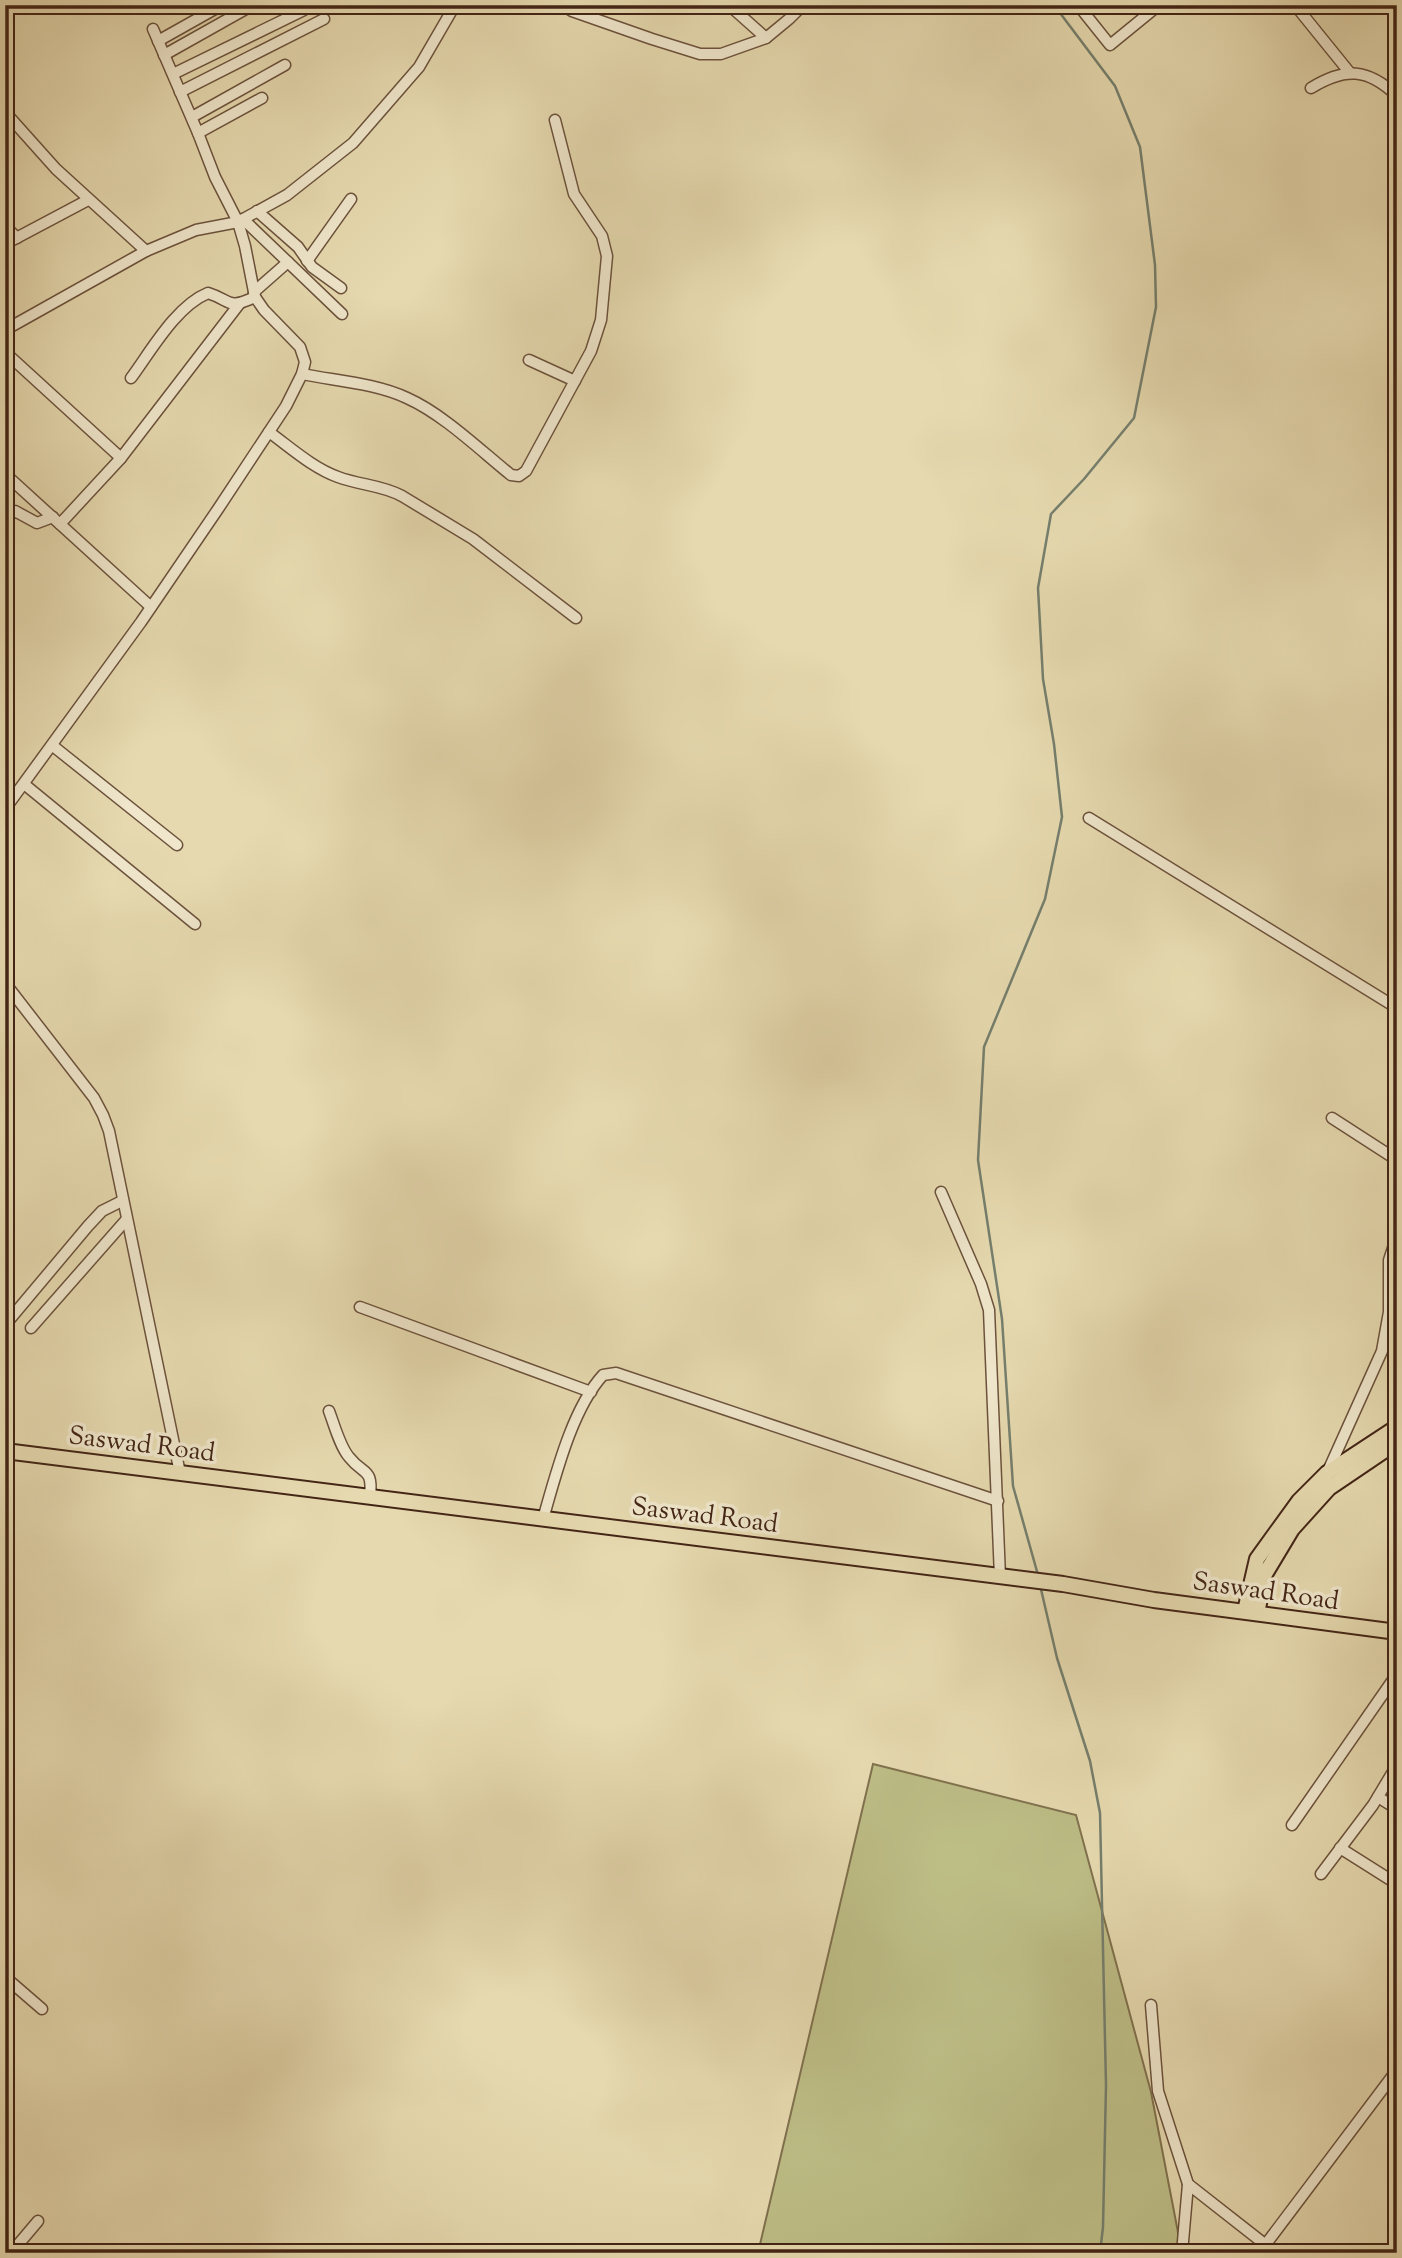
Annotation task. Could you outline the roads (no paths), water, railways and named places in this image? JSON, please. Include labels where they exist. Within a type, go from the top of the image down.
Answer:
[{"type":"highway","points":[[1251,1612],[1257,1559],[1299,1501],[1397,1427]]},
{"type":"highway","points":[[1331,1478],[1397,1442]]},
{"type":"highway","name":"Saswad Road","points":[[5,1451],[1063,1584],[1154,1600],[1397,1632]]},
{"type":"street","points":[[158,41],[222,5]]},
{"type":"street","points":[[164,55],[253,5]]},
{"type":"street","points":[[5,330],[146,251],[196,230],[240,220],[287,195],[353,143],[419,66],[455,5]]},
{"type":"street","points":[[729,5],[766,38]]},
{"type":"street","points":[[570,7],[700,54],[721,54],[766,38],[803,5]]},
{"type":"street","points":[[1078,5],[1110,45],[1159,5]]},
{"type":"street","points":[[1295,5],[1349,73]]},
{"type":"street","points":[[173,74],[304,10]]},
{"type":"street","points":[[180,92],[324,19]]},
{"type":"street","points":[[153,29],[215,177],[240,220],[342,314]]},
{"type":"street","points":[[192,117],[285,65]]},
{"type":"street","points":[[1311,88],[1327,78],[1349,73],[1377,79],[1397,96]]},
{"type":"street","points":[[198,133],[261,98]]},
{"type":"street","points":[[5,112],[56,169],[146,251]]},
{"type":"street","points":[[302,374],[388,390],[408,398],[431,411],[511,475],[519,476],[526,471],[591,351],[601,320],[607,256],[602,236],[575,194],[555,120]]},
{"type":"street","points":[[307,261],[351,199]]},
{"type":"street","points":[[5,244],[88,200]]},
{"type":"street","points":[[257,211],[298,247],[307,261],[341,288]]},
{"type":"street","points":[[5,809],[151,607],[286,406],[302,374],[305,362],[300,347],[264,310],[255,294],[240,220]]},
{"type":"street","points":[[5,226],[16,238]]},
{"type":"street","points":[[5,519],[15,511],[37,523],[56,521],[121,458],[240,303],[255,294],[288,262]]},
{"type":"street","points":[[131,378],[180,313],[202,295],[208,293],[231,304],[240,303]]},
{"type":"street","points":[[5,352],[121,458]]},
{"type":"street","points":[[529,360],[575,381]]},
{"type":"street","points":[[269,432],[329,474],[402,495],[473,539],[576,618]]},
{"type":"street","points":[[5,474],[151,607]]},
{"type":"street","points":[[52,746],[177,845]]},
{"type":"street","points":[[24,784],[195,924]]},
{"type":"street","points":[[1089,818],[1397,1008]]},
{"type":"street","points":[[5,983],[94,1098],[103,1115],[180,1473]]},
{"type":"street","points":[[1332,1118],[1397,1160]]},
{"type":"street","points":[[941,1192],[981,1283],[989,1310],[1000,1577]]},
{"type":"street","points":[[5,1325],[102,1211],[122,1201]]},
{"type":"street","points":[[31,1328],[126,1220]]},
{"type":"street","points":[[1331,1478],[1382,1351],[1389,1312],[1389,1260],[1397,1236]]},
{"type":"street","points":[[360,1307],[591,1392]]},
{"type":"street","points":[[543,1518],[573,1426],[603,1375],[616,1373],[998,1501]]},
{"type":"street","points":[[329,1411],[348,1456],[369,1475],[372,1482],[370,1497]]},
{"type":"street","points":[[1292,1825],[1397,1674]]},
{"type":"street","points":[[1321,1874],[1378,1797],[1397,1765]]},
{"type":"street","points":[[1378,1797],[1397,1809]]},
{"type":"street","points":[[1340,1848],[1397,1884]]},
{"type":"street","points":[[5,1977],[42,2009]]},
{"type":"street","points":[[1151,2005],[1158,2091],[1188,2184],[1182,2253]]},
{"type":"street","points":[[1266,2245],[1397,2070]]},
{"type":"street","points":[[1188,2184],[1276,2253]]},
{"type":"street","points":[[11,2253],[38,2221]]},
{"type":"street","points":[[1393,2253],[1397,2248]]},
{"type":"waterway","points":[[1038,1575],[1013,1486],[1002,1319],[978,1160],[984,1047],[1045,899],[1062,817],[1043,679],[1038,588],[1051,514],[1134,418],[1156,307],[1155,265],[1140,147],[1115,86],[1054,5]]},
{"type":"waterway","points":[[1040,1585],[1057,1658],[1090,1761],[1100,1813],[1106,2085],[1100,2253]]}]
